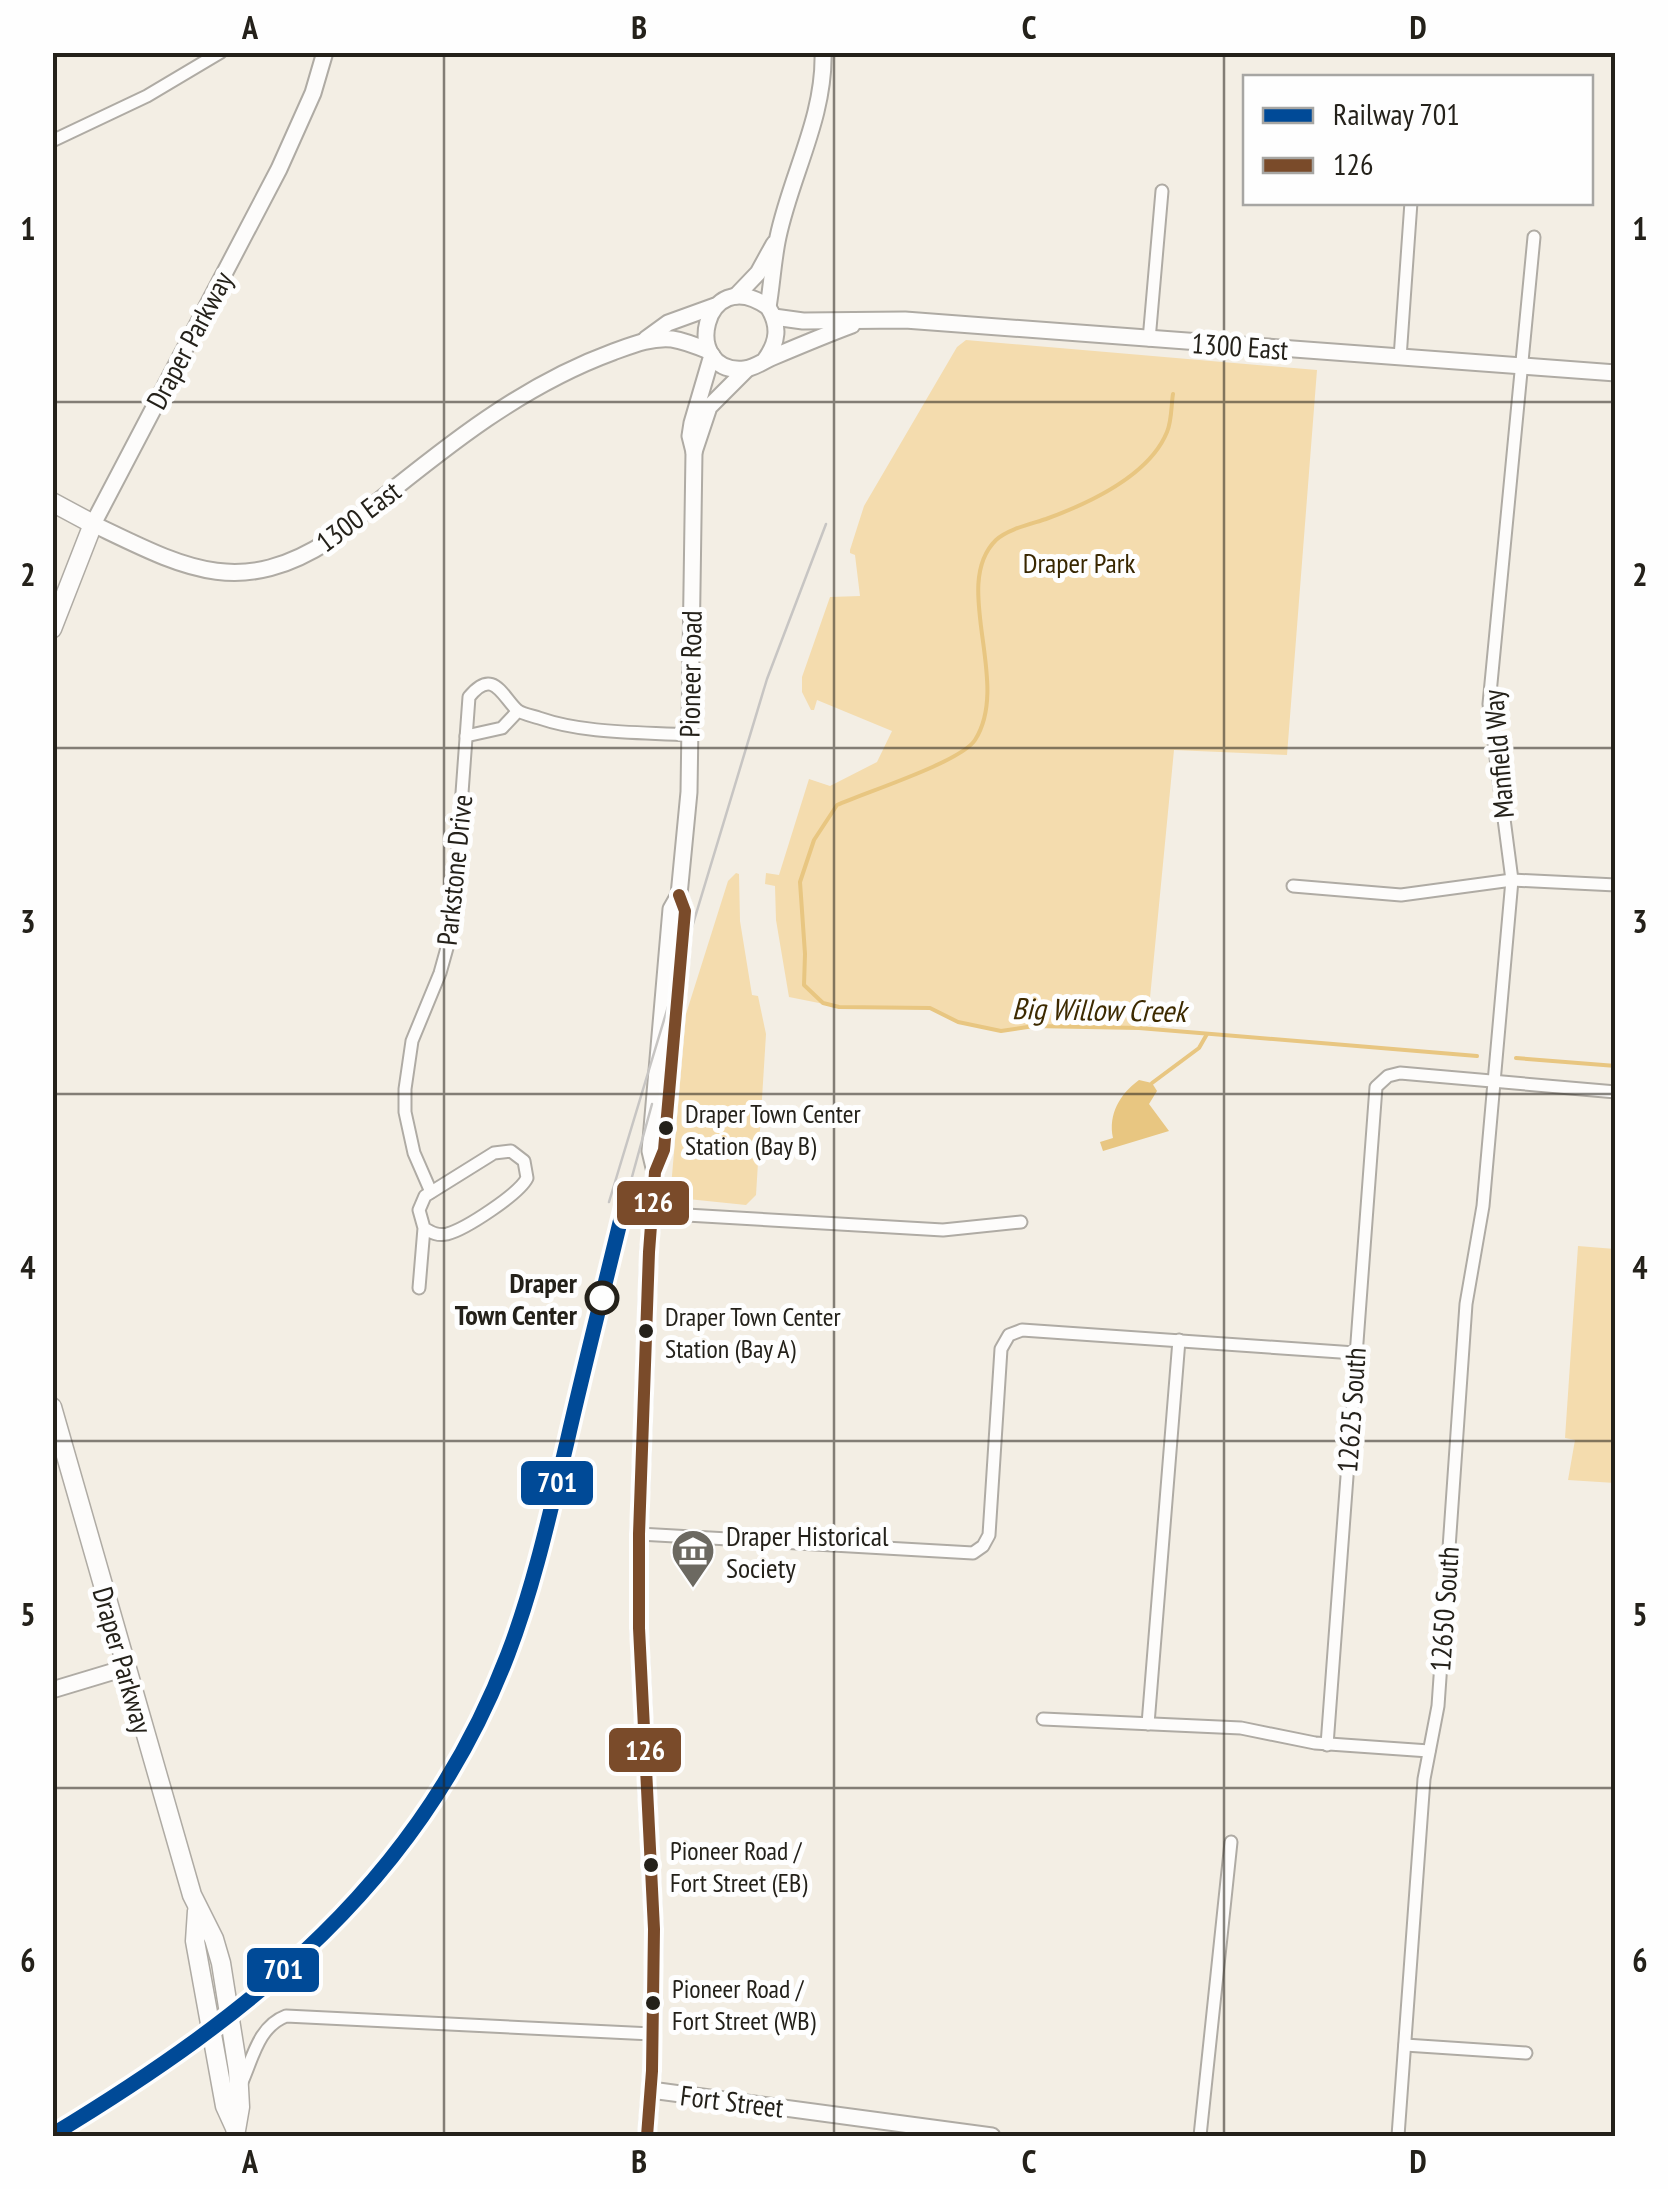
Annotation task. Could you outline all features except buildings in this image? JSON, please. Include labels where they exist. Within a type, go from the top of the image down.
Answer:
[{"type":"main road","name":"1300 East","points":[[52,502],[93,524]]},
{"type":"main road","name":"Draper Parkway","points":[[52,628],[93,524]]},
{"type":"main road","name":"Draper Parkway","points":[[52,1407],[197,1911],[214,1939],[221,1963],[239,2091],[235,2132]]},
{"type":"main road","name":"Draper Parkway","points":[[197,1911],[195,1941],[225,2106],[235,2132]]},
{"type":"street","points":[[52,141],[146,96],[221,52]]},
{"type":"street","points":[[778,236],[771,312],[778,332],[774,348],[765,360],[746,369],[734,368],[711,353],[704,335],[707,319],[716,306],[736,296],[758,273],[778,236],[811,130],[824,71],[824,52]]},
{"type":"street","name":"Draper Parkway","points":[[93,524],[279,169],[312,93],[323,53]]},
{"type":"street","points":[[1150,340],[1162,191]]},
{"type":"street","points":[[1400,358],[1411,205]]},
{"type":"street","name":"Manfield Way","points":[[1496,1082],[1512,880],[1489,704],[1534,237]]},
{"type":"street","points":[[736,296],[757,300],[771,312]]},
{"type":"street","name":"1300 East","points":[[93,524],[201,571],[240,573],[284,563],[330,540],[507,402],[570,368],[643,341],[668,323],[716,306]]},
{"type":"street","name":"1300 East","points":[[771,312],[804,321],[865,320],[1616,373]]},
{"type":"street","name":"1300 East","points":[[765,360],[865,320]]},
{"type":"street","name":"1300 East","points":[[643,341],[670,339],[711,353]]},
{"type":"street","name":"Pioneer Road","points":[[647,2136],[654,1929],[639,1628],[640,1534],[652,1213],[655,1172],[664,1150],[685,911],[680,895],[688,792],[694,452],[690,436],[711,353]]},
{"type":"street","name":"Pioneer Road","points":[[694,452],[714,400],[746,369]]},
{"type":"street","name":"Parkstone Drive","points":[[431,1192],[408,1133],[406,1077],[412,1041],[440,974],[452,930],[469,697],[481,686],[489,685],[504,691],[518,711]]},
{"type":"street","points":[[466,736],[502,728],[518,711],[560,724],[689,734]]},
{"type":"street","points":[[1293,886],[1401,895],[1512,880],[1616,885]]},
{"type":"street","name":"12625 South","points":[[1327,1744],[1376,1088],[1383,1079],[1400,1073],[1496,1082]]},
{"type":"street","points":[[1496,1082],[1616,1092]]},
{"type":"street","name":"12650 South","points":[[1398,2136],[1425,1769],[1438,1706],[1466,1304],[1481,1220],[1496,1082]]},
{"type":"street","points":[[419,1288],[424,1228],[419,1210],[425,1196],[502,1150],[518,1154],[528,1178],[518,1192],[452,1232],[436,1234],[424,1228]]},
{"type":"street","points":[[652,1213],[943,1230],[1021,1222]]},
{"type":"street","points":[[640,1534],[960,1555],[979,1550],[988,1535],[1001,1348],[1009,1335],[1028,1330],[1355,1353]]},
{"type":"street","points":[[1148,1724],[1179,1340]]},
{"type":"street","points":[[52,1690],[124,1668]]},
{"type":"street","points":[[1043,1719],[1240,1728],[1327,1744],[1429,1751]]},
{"type":"street","points":[[1200,2136],[1230,1842]]},
{"type":"street","points":[[239,2091],[263,2032],[280,2018],[292,2015],[652,2034]]},
{"type":"street","points":[[1405,2045],[1526,2053]]},
{"type":"street","name":"Fort Street","points":[[651,2090],[992,2136]]},
{"type":"green space","name":"Draper Park","points":[[966,340],[1317,370],[1287,755],[1174,750],[1147,1029],[1034,1026],[1001,1031],[958,1022],[930,1008],[839,1007],[789,997],[776,920],[775,886],[765,884],[766,873],[779,875],[809,779],[830,786],[877,762],[892,731],[817,700],[811,710],[802,692],[802,677],[830,597],[860,596],[855,555],[850,550],[864,506],[957,347]]},
{"type":"green space","points":[[736,873],[752,995],[758,996],[766,1034],[756,1195],[746,1205],[678,1198],[671,1187],[686,1014],[728,881]]},
{"type":"green space","points":[[1578,1246],[1615,1249],[1615,1483],[1568,1480],[1575,1440],[1565,1438]]},
{"type":"shaded area","points":[[1139,1080],[1152,1083],[1157,1091],[1149,1104],[1169,1131],[1103,1151],[1100,1142],[1113,1138],[1112,1121],[1117,1105]]},
{"type":"waterway","name":"Big Willow Creek","points":[[1173,394],[1167,432],[1158,448],[1132,475],[1080,505],[1007,533],[996,540],[983,559],[979,608],[986,663],[985,717],[975,740],[952,758],[837,805],[814,840],[800,882],[804,985],[823,1003],[839,1007],[930,1008],[958,1022],[1001,1031],[1034,1026],[1139,1028],[1477,1056]]},
{"type":"waterway","points":[[1152,1083],[1199,1048],[1207,1034]]},
{"type":"waterway","name":"Big Willow Creek","points":[[1516,1058],[1616,1066]]},
{"type":"tram line","points":[[609,1202],[767,679],[826,524]]},
{"type":"tram line","points":[[624,1206],[652,1104]]},
{"type":"rail line","name":"701","points":[[52,2135],[196,2041],[261,1989],[323,1934],[379,1874],[429,1807],[472,1735],[526,1602],[624,1206]]},
{"type":"transit line","name":"126","points":[[647,2136],[654,1929],[639,1628],[639,1534],[649,1252],[655,1172],[664,1150],[685,911],[679,895]]},
{"type":"place","name":"Draper Town Center Station (Bay B)","points":[[666,1128]]},
{"type":"place","name":"Draper Town Center","points":[[602,1298]]},
{"type":"place","name":"Draper Town Center Station (Bay A)","points":[[646,1331]]},
{"type":"place","name":"Draper Historical Society","points":[[693,1589]]},
{"type":"place","name":"Pioneer Road / Fort Street (EB)","points":[[651,1865]]},
{"type":"place","name":"Pioneer Road / Fort Street (WB)","points":[[653,2003]]}]
